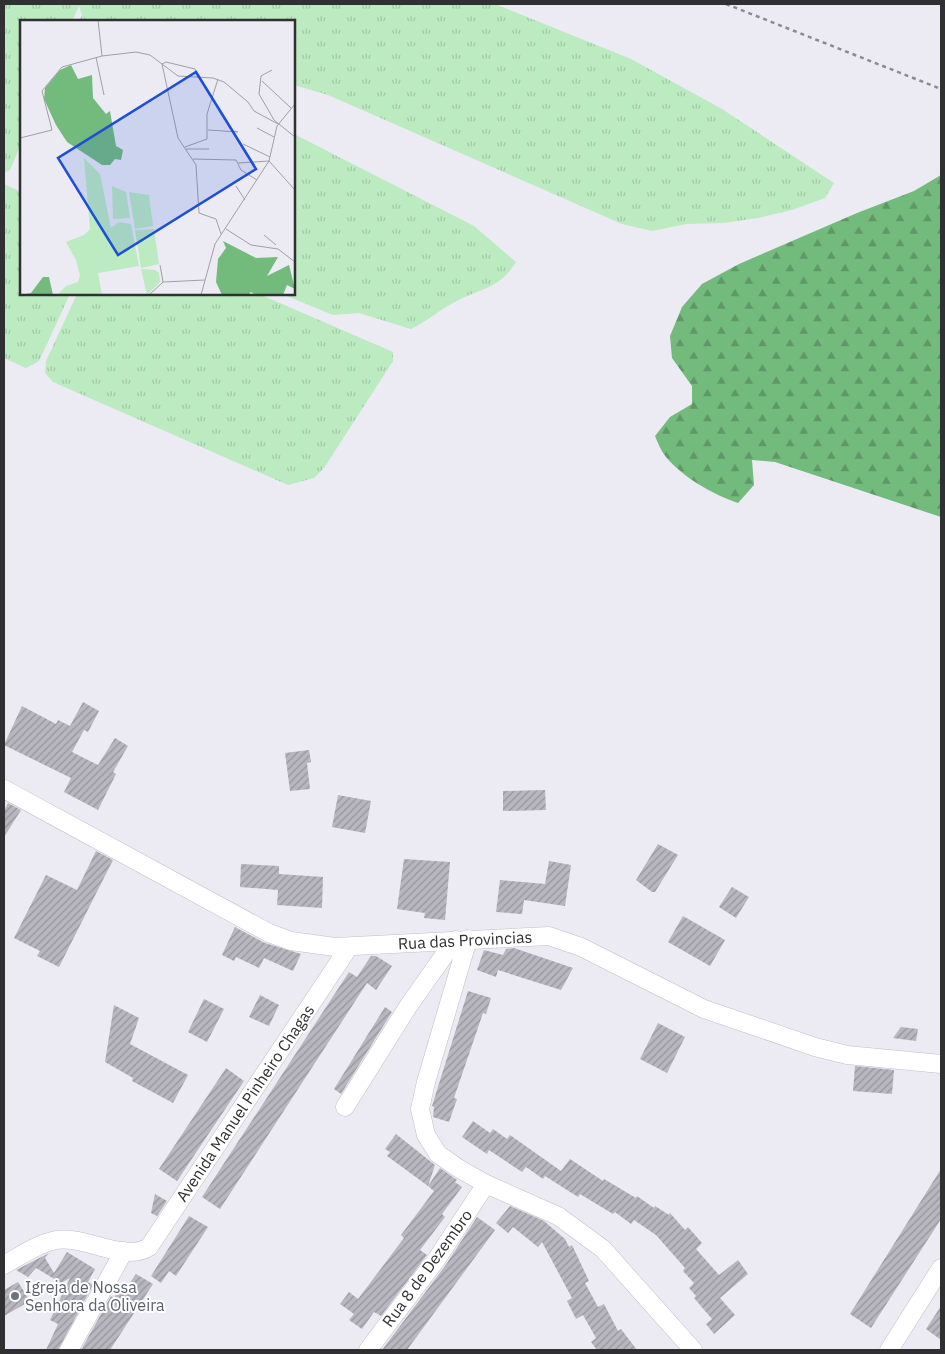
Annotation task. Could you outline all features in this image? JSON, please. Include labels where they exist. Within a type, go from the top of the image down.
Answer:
[{"type":"street","name":"Rua das Provincias","points":[[4,789],[269,933],[291,941],[323,947],[349,947],[530,935],[561,938],[704,1009],[815,1047],[847,1055],[941,1064]]},
{"type":"street","points":[[344,1107],[409,1005],[461,940]]},
{"type":"street","points":[[461,940],[420,1109],[426,1135],[438,1154],[486,1184],[558,1216],[603,1249],[693,1350]]},
{"type":"street","name":"Avenida Manuel Pinheiro Chagas","points":[[129,1252],[149,1247],[349,947]]},
{"type":"street","name":"Rua 8 de Dezembro","points":[[368,1350],[436,1260],[486,1184]]},
{"type":"street","points":[[4,1265],[55,1240],[76,1241],[129,1252],[69,1350]]},
{"type":"street","points":[[896,1349],[941,1268]]},
{"type":"path","points":[[726,4],[941,89]]},
{"type":"green space","points":[[4,4],[495,4],[631,59],[722,109],[834,183],[825,198],[792,210],[758,218],[723,223],[686,224],[652,231],[622,224],[328,95],[295,85],[295,20],[80,20],[82,15],[79,6],[72,20],[20,20],[20,146],[10,170],[4,173]]},
{"type":"green space","points":[[295,135],[474,226],[516,262],[510,271],[496,283],[464,297],[411,329],[359,313],[333,315],[284,295],[295,295]]},
{"type":"green space","points":[[941,175],[941,517],[775,462],[752,460],[754,485],[738,503],[718,495],[699,484],[673,465],[666,457],[655,436],[670,417],[692,404],[692,386],[672,358],[670,336],[682,307],[702,284],[739,264],[857,213],[914,191]]},
{"type":"green space","points":[[4,184],[20,192],[20,295],[70,295],[39,361],[26,368],[4,358]]},
{"type":"green space","points":[[77,295],[261,295],[393,352],[393,361],[324,468],[314,478],[288,485],[53,382],[45,373],[46,361]]},
{"type":"building","points":[[83,702],[99,711],[88,732],[84,730],[72,752],[98,765],[115,738],[128,746],[113,772],[116,774],[98,810],[64,792],[71,778],[4,745],[22,706],[56,724],[58,720],[70,726]]},
{"type":"building","points":[[309,750],[311,762],[307,763],[310,789],[290,791],[285,753]]},
{"type":"building","points":[[545,790],[546,810],[503,811],[503,791]]},
{"type":"building","points":[[338,795],[371,801],[365,833],[332,827]]},
{"type":"building","points":[[8,803],[21,810],[4,837],[4,811]]},
{"type":"building","points":[[658,844],[678,855],[655,892],[652,892],[636,880]]},
{"type":"building","points":[[96,851],[113,860],[59,967],[37,956],[40,951],[14,938],[46,875],[77,890]]},
{"type":"building","points":[[404,859],[450,862],[445,920],[424,918],[425,913],[397,909]]},
{"type":"building","points":[[549,861],[571,865],[565,906],[524,900],[522,914],[496,912],[500,880],[545,884]]},
{"type":"building","points":[[241,864],[279,866],[279,874],[323,877],[322,908],[277,905],[278,890],[240,887]]},
{"type":"building","points":[[732,887],[749,897],[736,918],[719,907]]},
{"type":"building","points":[[683,916],[725,940],[710,966],[668,942]]},
{"type":"building","points":[[235,927],[265,943],[301,954],[293,971],[264,958],[259,968],[236,957],[234,961],[222,955]]},
{"type":"building","points":[[514,948],[573,968],[561,990],[498,970],[496,977],[477,970],[484,950],[503,955],[506,949]]},
{"type":"building","points":[[371,956],[376,956],[392,966],[376,990],[367,983],[220,1209],[202,1197],[349,972],[357,977]]},
{"type":"building","points":[[468,991],[491,998],[486,1014],[483,1013],[454,1098],[457,1099],[449,1122],[433,1117],[434,1107],[432,1106]]},
{"type":"building","points":[[260,995],[279,1005],[269,1026],[249,1017]]},
{"type":"building","points":[[204,999],[224,1009],[207,1042],[188,1032]]},
{"type":"building","points":[[114,1005],[139,1018],[130,1044],[188,1075],[173,1103],[132,1081],[133,1078],[105,1062]]},
{"type":"building","points":[[385,1007],[392,1012],[341,1094],[334,1089]]},
{"type":"building","points":[[658,1023],[685,1037],[667,1073],[640,1059]]},
{"type":"building","points":[[901,1027],[918,1029],[916,1041],[893,1038]]},
{"type":"building","points":[[855,1066],[894,1070],[892,1094],[853,1091]]},
{"type":"building","points":[[226,1068],[244,1081],[177,1181],[159,1169]]},
{"type":"building","points":[[473,1121],[490,1133],[493,1129],[507,1139],[510,1135],[561,1171],[570,1159],[603,1181],[604,1179],[636,1198],[637,1196],[654,1208],[655,1206],[669,1215],[670,1213],[685,1230],[688,1227],[702,1243],[696,1249],[719,1275],[738,1260],[748,1274],[720,1298],[735,1315],[714,1334],[706,1324],[712,1319],[694,1298],[696,1296],[689,1288],[694,1283],[683,1271],[685,1268],[656,1235],[634,1220],[631,1224],[615,1212],[613,1214],[580,1194],[578,1197],[545,1176],[543,1179],[526,1167],[522,1172],[489,1150],[487,1154],[462,1137]]},
{"type":"building","points":[[396,1134],[435,1165],[428,1186],[387,1156],[390,1152],[385,1149]]},
{"type":"building","points":[[440,1168],[457,1180],[455,1182],[462,1187],[442,1214],[445,1217],[420,1250],[427,1255],[381,1316],[374,1312],[362,1329],[349,1320],[354,1314],[340,1304],[349,1292],[358,1299],[404,1238],[401,1235],[434,1191],[428,1186]]},
{"type":"building","points":[[941,1169],[941,1219],[871,1328],[850,1314]]},
{"type":"building","points":[[155,1194],[167,1201],[157,1216],[151,1213]]},
{"type":"building","points":[[510,1206],[544,1221],[565,1239],[569,1247],[572,1245],[589,1281],[585,1283],[598,1307],[604,1304],[618,1331],[621,1329],[637,1350],[597,1350],[591,1342],[596,1338],[583,1315],[576,1319],[567,1301],[572,1298],[542,1242],[538,1247],[513,1227],[508,1233],[496,1223]]},
{"type":"building","points":[[189,1216],[208,1227],[176,1276],[169,1271],[161,1283],[151,1276]]},
{"type":"building","points":[[477,1217],[495,1230],[407,1350],[382,1350],[445,1266]]},
{"type":"building","points":[[67,1252],[95,1269],[88,1282],[93,1285],[58,1350],[46,1350],[58,1324],[50,1320],[70,1278],[61,1283],[36,1268],[28,1277],[16,1270],[49,1253],[45,1258],[54,1273]]},
{"type":"building","points":[[136,1274],[153,1284],[110,1350],[81,1350],[111,1296],[114,1298],[121,1287],[125,1290]]},
{"type":"building","name":"Igreja de Nossa Senhora da Oliveira","points":[[18,1282],[30,1301],[4,1316],[4,1290]]},
{"type":"building","points":[[941,1306],[941,1340],[926,1329]]},
{"type":"place","name":"Igreja de Nossa Senhora da Oliveira","points":[[15,1296]]}]
